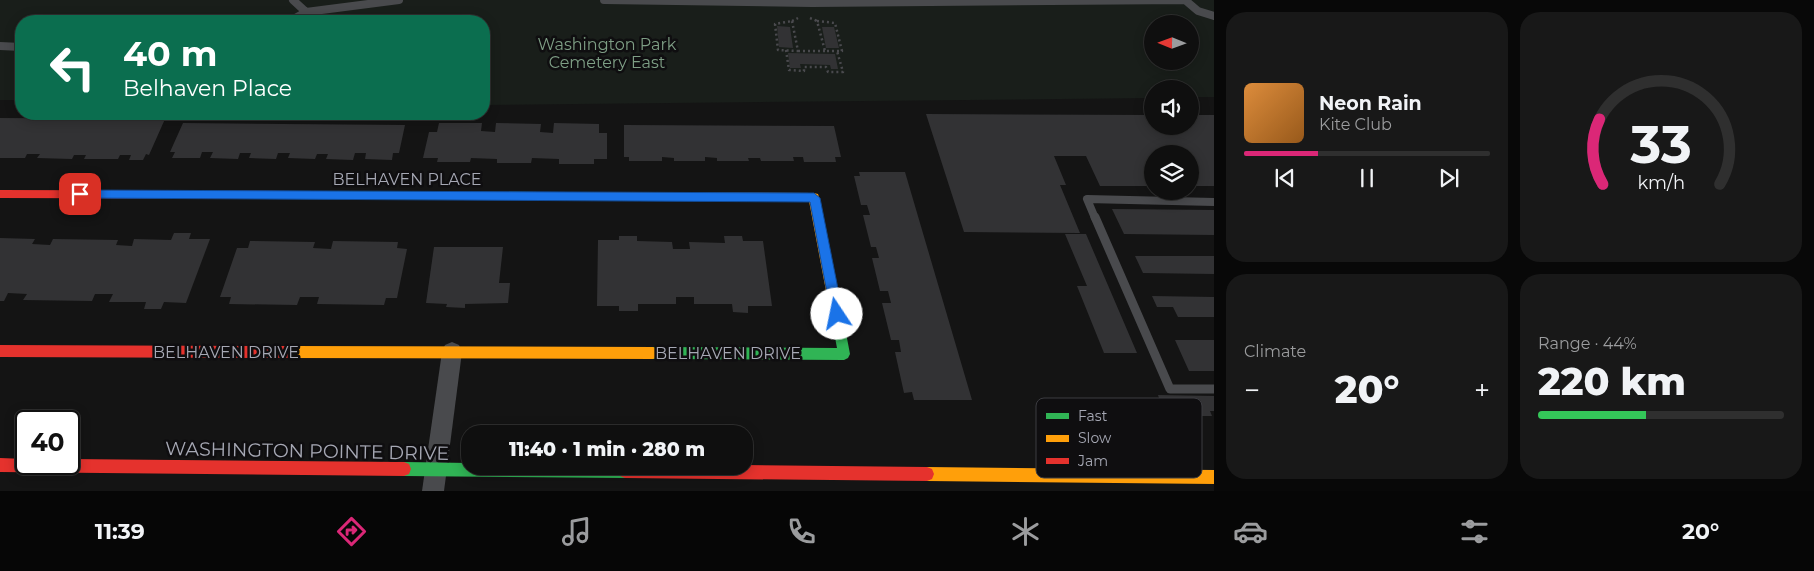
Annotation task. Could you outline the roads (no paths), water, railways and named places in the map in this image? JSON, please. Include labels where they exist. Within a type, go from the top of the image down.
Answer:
[{"type":"street","name":"BELHAVEN PLACE","points":[[0,194],[814,198]]},
{"type":"street","name":"BELHAVEN DRIVE","points":[[0,351],[844,354],[814,198]]},
{"type":"street","points":[[433,491],[452,352]]},
{"type":"street","name":"WASHINGTON POINTE DRIVE","points":[[0,466],[436,469],[923,478],[1036,478]]},
{"type":"lane","points":[[293,0],[306,12]]},
{"type":"lane","points":[[301,15],[306,12],[399,0]]},
{"type":"lane","points":[[604,0],[806,2],[1185,0],[1198,11],[1214,16]]},
{"type":"lane","points":[[0,46],[15,46]]},
{"type":"lane","points":[[1214,202],[1087,199],[1170,389],[1214,389]]},
{"type":"park label","name":"Washington Park Cemetery East","points":[[607,53]]}]
